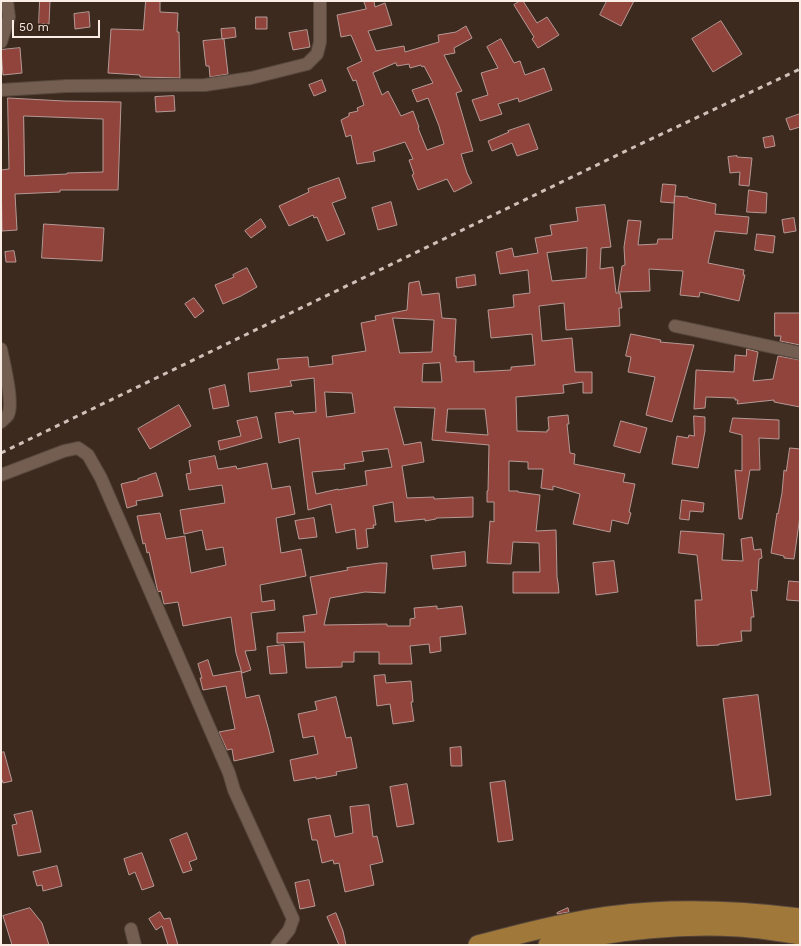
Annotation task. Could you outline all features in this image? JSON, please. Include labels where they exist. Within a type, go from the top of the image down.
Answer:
[{"type":"highway","points":[[478,945],[514,935],[569,923],[650,912],[718,911],[800,918]]},
{"type":"highway","points":[[548,945],[598,935],[671,927],[739,927],[800,935]]},
{"type":"street","points":[[1,42],[9,17],[7,1]]},
{"type":"street","points":[[1,90],[67,86],[205,85],[251,78],[307,64],[317,54],[320,42],[320,1]]},
{"type":"street","points":[[674,326],[800,353]]},
{"type":"street","points":[[1,349],[10,403],[8,415],[1,422]]},
{"type":"street","points":[[1,475],[64,451],[78,448],[88,455],[101,478],[229,773],[234,790],[293,919],[289,930],[277,945]]},
{"type":"street","points":[[131,929],[135,945]]},
{"type":"building","points":[[40,1],[50,1],[49,24],[39,24]]},
{"type":"building","points":[[146,1],[160,1],[160,12],[178,13],[177,32],[179,32],[180,78],[140,77],[140,75],[108,73],[111,29],[143,30]]},
{"type":"building","points":[[364,1],[374,1],[375,7],[385,3],[392,25],[368,31],[376,51],[404,46],[405,52],[439,42],[438,35],[456,32],[466,26],[472,38],[454,48],[455,53],[444,55],[462,91],[456,93],[473,151],[461,154],[472,183],[454,192],[447,179],[418,190],[412,175],[414,174],[409,160],[413,159],[405,142],[373,152],[375,161],[357,164],[351,135],[346,137],[341,120],[349,116],[349,113],[358,111],[357,108],[364,105],[356,80],[353,81],[347,68],[362,61],[351,35],[341,37],[337,15],[366,9]],"holes":[[[396,63],[397,66],[409,64],[410,68],[421,65],[422,67],[424,66],[433,83],[412,90],[417,102],[428,98],[444,144],[427,150],[413,111],[401,116],[388,91],[382,95],[373,73]]]},
{"type":"building","points":[[520,1],[523,1],[537,23],[547,17],[559,35],[538,48],[532,39],[534,37],[514,5]]},
{"type":"building","points":[[607,1],[634,1],[621,26],[600,15]]},
{"type":"building","points":[[89,12],[90,27],[75,29],[74,14]]},
{"type":"building","points":[[256,17],[267,17],[267,29],[256,29]]},
{"type":"building","points":[[721,21],[742,54],[713,72],[692,39]]},
{"type":"building","points":[[235,28],[236,37],[222,39],[221,29]]},
{"type":"building","points":[[307,30],[310,47],[293,50],[289,33]]},
{"type":"building","points":[[224,39],[228,74],[210,77],[209,66],[206,66],[203,41]]},
{"type":"building","points":[[501,39],[514,63],[520,61],[525,75],[544,68],[552,90],[519,102],[518,98],[498,104],[502,114],[480,121],[472,100],[488,95],[481,73],[498,68],[487,47]]},
{"type":"building","points":[[20,48],[22,73],[3,75],[1,50]]},
{"type":"building","points":[[322,80],[326,91],[314,96],[309,85]]},
{"type":"building","points":[[174,96],[175,111],[156,112],[155,97]]},
{"type":"building","points":[[8,98],[121,102],[118,190],[60,190],[60,192],[15,194],[17,230],[2,231],[1,170],[9,169]],"holes":[[[24,116],[103,119],[103,172],[25,176]]]},
{"type":"building","points":[[800,114],[800,127],[790,130],[786,119]]},
{"type":"building","points":[[529,124],[538,149],[517,156],[512,143],[492,151],[488,141],[509,132],[508,131]]},
{"type":"building","points":[[773,136],[775,146],[765,148],[763,138]]},
{"type":"building","points":[[737,156],[752,158],[749,186],[739,185],[740,172],[730,173],[728,157]]},
{"type":"building","points":[[339,178],[346,198],[332,203],[345,234],[327,241],[317,217],[314,218],[313,215],[289,226],[279,206],[309,192],[308,189]]},
{"type":"building","points":[[663,184],[676,185],[674,203],[661,202]]},
{"type":"building","points":[[749,190],[767,193],[766,213],[747,212]]},
{"type":"building","points":[[675,196],[688,197],[716,204],[715,214],[749,217],[747,234],[715,231],[708,263],[744,270],[743,275],[745,275],[739,301],[700,292],[699,297],[680,295],[683,271],[649,269],[650,291],[618,292],[622,266],[625,265],[624,247],[628,220],[641,221],[638,245],[657,244],[658,239],[672,239]]},
{"type":"building","points":[[391,202],[397,225],[378,230],[372,208]]},
{"type":"building","points":[[605,205],[611,247],[601,248],[600,269],[613,267],[616,293],[620,293],[622,308],[619,308],[620,326],[566,330],[564,303],[539,306],[542,341],[572,338],[575,372],[592,372],[592,393],[583,393],[583,382],[563,385],[564,393],[516,397],[517,431],[547,432],[547,430],[549,430],[548,417],[568,415],[569,424],[567,424],[570,453],[575,454],[574,464],[625,474],[623,482],[635,484],[628,524],[612,520],[610,532],[573,524],[580,494],[553,486],[553,490],[541,488],[543,469],[528,469],[528,462],[509,461],[509,491],[540,495],[536,531],[556,530],[557,577],[559,593],[513,593],[513,572],[540,572],[539,543],[513,542],[511,564],[487,563],[490,521],[494,522],[494,502],[487,502],[489,445],[432,440],[435,408],[394,407],[404,445],[421,442],[424,462],[402,466],[407,498],[434,497],[434,499],[473,497],[473,517],[436,518],[425,521],[425,519],[395,522],[393,502],[373,506],[376,525],[373,525],[374,528],[366,529],[368,547],[357,549],[355,529],[336,533],[331,504],[308,510],[299,438],[279,443],[275,413],[293,411],[294,414],[316,412],[314,378],[290,381],[292,386],[250,392],[248,373],[279,369],[277,359],[308,357],[309,367],[333,364],[332,356],[366,351],[361,323],[376,320],[375,316],[407,310],[409,283],[419,281],[422,295],[439,293],[442,318],[456,319],[454,356],[456,356],[456,362],[474,361],[474,372],[511,370],[511,367],[535,365],[532,334],[491,338],[488,310],[514,307],[513,295],[530,293],[528,270],[500,274],[496,252],[512,248],[514,257],[538,253],[535,238],[552,235],[550,225],[578,221],[576,208]],"holes":[[[587,248],[586,278],[552,281],[547,253]],[[393,318],[434,320],[432,352],[400,353]],[[440,363],[442,382],[422,382],[423,364]],[[325,392],[352,393],[355,413],[327,417]],[[448,409],[485,409],[488,435],[446,432]],[[388,449],[392,467],[365,471],[367,485],[316,494],[312,472],[345,469],[344,464],[364,461],[362,452]]]},
{"type":"building","points":[[794,218],[796,231],[784,233],[782,220]]},
{"type":"building","points":[[261,219],[266,227],[251,238],[245,231]]},
{"type":"building","points":[[44,224],[104,228],[102,261],[42,258]]},
{"type":"building","points":[[757,234],[775,236],[773,253],[755,250]]},
{"type":"building","points":[[14,251],[16,262],[6,262],[5,252]]},
{"type":"building","points":[[247,268],[257,287],[223,304],[215,285],[234,277],[233,275]]},
{"type":"building","points":[[475,275],[476,285],[457,288],[456,278]]},
{"type":"building","points":[[194,298],[204,311],[195,318],[185,304]]},
{"type":"building","points":[[775,313],[800,313],[800,345],[780,341],[781,336],[775,336]]},
{"type":"building","points":[[631,334],[661,340],[660,342],[694,345],[672,422],[646,415],[655,377],[628,372],[631,357],[626,356]]},
{"type":"building","points":[[747,349],[758,352],[753,381],[773,379],[778,356],[800,360],[800,407],[774,402],[774,400],[737,404],[738,400],[735,400],[735,398],[706,397],[705,408],[694,409],[696,370],[734,372],[735,355],[746,356]]},
{"type":"building","points":[[225,385],[229,406],[213,409],[209,389]]},
{"type":"building","points":[[179,405],[191,426],[150,449],[138,429]]},
{"type":"building","points":[[694,416],[705,417],[705,431],[698,468],[672,464],[677,436],[688,438],[689,435],[694,436]]},
{"type":"building","points":[[257,417],[262,438],[220,450],[218,441],[241,436],[237,421]]},
{"type":"building","points":[[733,418],[779,420],[779,439],[759,438],[760,470],[750,470],[742,519],[739,519],[735,470],[742,471],[742,435],[730,432]]},
{"type":"building","points":[[621,421],[647,428],[640,453],[614,446]]},
{"type":"building","points":[[790,448],[800,449],[800,516],[794,559],[784,558],[784,556],[771,553],[777,513],[778,514],[782,493],[784,470],[786,471]]},
{"type":"building","points":[[215,456],[218,469],[236,466],[237,469],[267,463],[272,489],[290,486],[295,514],[276,518],[281,553],[301,549],[306,576],[260,585],[262,602],[274,600],[275,610],[251,613],[256,650],[245,651],[251,670],[242,673],[236,653],[231,617],[183,626],[178,602],[164,604],[161,591],[158,592],[149,552],[147,553],[145,543],[143,544],[137,516],[160,513],[166,539],[185,536],[191,573],[226,565],[223,547],[206,550],[202,530],[184,534],[180,510],[225,503],[222,485],[189,490],[186,474],[191,473],[189,461]]},
{"type":"building","points":[[156,473],[163,496],[136,501],[137,505],[127,508],[121,484],[138,480]]},
{"type":"building","points":[[682,500],[704,503],[703,512],[690,511],[689,520],[680,519]]},
{"type":"building","points":[[314,518],[317,537],[299,539],[295,521]]},
{"type":"building","points":[[681,531],[724,534],[722,560],[743,561],[741,539],[752,537],[754,550],[761,549],[762,558],[759,559],[757,591],[751,590],[754,617],[751,617],[751,631],[741,631],[742,641],[719,645],[697,646],[695,600],[702,600],[697,555],[679,553]]},
{"type":"building","points":[[465,552],[466,566],[433,569],[431,556]]},
{"type":"building","points":[[614,561],[618,592],[596,595],[593,563]]},
{"type":"building","points":[[387,563],[385,593],[365,592],[330,598],[324,625],[387,624],[387,626],[410,626],[410,619],[415,618],[414,608],[437,606],[437,609],[462,606],[466,634],[440,637],[441,651],[430,653],[429,644],[410,646],[412,664],[379,664],[379,652],[354,652],[354,662],[342,662],[342,667],[306,668],[304,642],[277,643],[277,633],[305,632],[303,616],[317,614],[310,577],[348,570],[347,568]]},
{"type":"building","points":[[789,581],[800,582],[800,601],[787,600]]},
{"type":"building","points":[[284,645],[287,673],[270,674],[267,647]]},
{"type":"building","points":[[208,660],[213,676],[241,671],[246,698],[259,695],[274,752],[234,761],[232,749],[227,750],[219,732],[235,729],[226,686],[203,690],[200,678],[202,678],[198,664]]},
{"type":"building","points":[[385,675],[386,683],[411,681],[413,702],[411,702],[414,721],[393,724],[390,704],[377,706],[374,676]]},
{"type":"building","points":[[758,695],[771,795],[736,800],[723,699]]},
{"type":"building","points":[[336,697],[346,738],[351,737],[357,768],[336,772],[337,775],[294,781],[290,760],[318,754],[314,736],[303,738],[298,714],[317,710],[315,702]]},
{"type":"building","points":[[461,747],[462,766],[451,766],[450,748]]},
{"type":"building","points":[[4,752],[12,781],[3,783],[1,777],[1,753]]},
{"type":"building","points":[[505,781],[513,840],[498,842],[490,783]]},
{"type":"building","points":[[407,784],[414,824],[397,827],[390,787]]},
{"type":"building","points":[[369,805],[373,837],[377,836],[383,862],[370,865],[374,885],[345,892],[339,863],[334,864],[333,860],[322,863],[317,840],[312,840],[308,819],[330,815],[335,837],[353,833],[350,807]]},
{"type":"building","points":[[32,811],[41,852],[18,856],[12,825],[17,824],[14,815]]},
{"type":"building","points":[[187,833],[197,859],[189,862],[192,870],[183,873],[170,840]]},
{"type":"building","points":[[142,853],[154,886],[142,890],[135,872],[129,875],[124,859]]},
{"type":"building","points":[[57,866],[62,886],[43,891],[42,885],[37,886],[33,872]]},
{"type":"building","points":[[309,880],[315,906],[300,909],[295,883]]},
{"type":"building","points":[[30,908],[42,923],[49,945],[12,945],[3,916]]},
{"type":"building","points":[[568,908],[569,912],[557,914],[557,913]]},
{"type":"building","points":[[160,912],[164,919],[170,918],[178,945],[168,945],[162,926],[156,930],[149,919]]},
{"type":"building","points":[[336,913],[343,931],[346,945],[339,945],[327,917]]},
{"type":"railway","points":[[1,453],[632,148],[800,69]]}]
